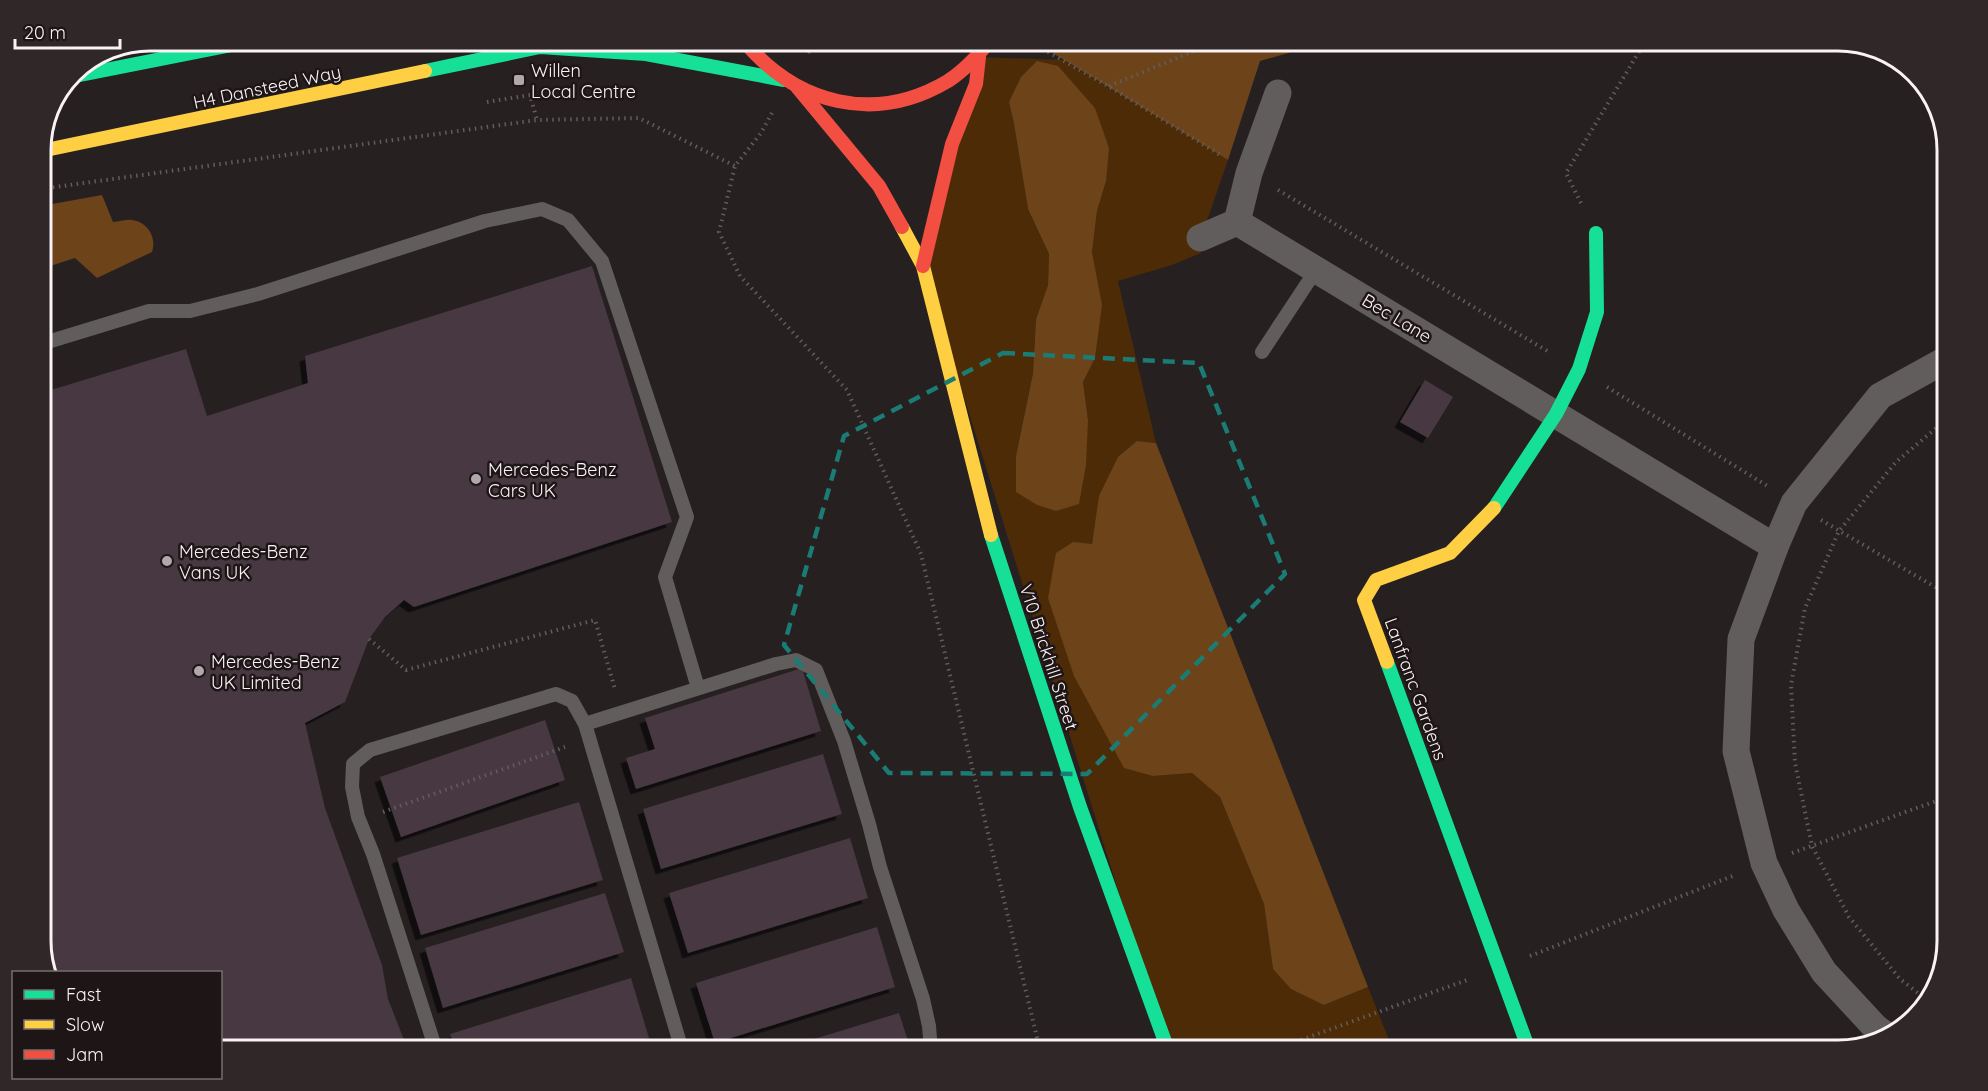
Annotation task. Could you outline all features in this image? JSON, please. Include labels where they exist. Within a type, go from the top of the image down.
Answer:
[{"type":"street","points":[[93,70],[153,51]]},
{"type":"street","name":"H4 Dansteed Way","points":[[51,149],[521,51]]},
{"type":"street","name":"H4 Dansteed Way","points":[[601,51],[646,54],[790,83]]},
{"type":"street","points":[[752,51],[760,60],[790,83],[824,98],[853,104],[887,103],[921,95],[952,79],[983,51]]},
{"type":"street","name":"V10 Brickhill Street","points":[[923,266],[952,144],[976,84],[979,57]]},
{"type":"street","name":"V10 Brickhill Street","points":[[790,83],[879,186],[923,266],[994,547],[1080,807],[1164,1040]]},
{"type":"street","points":[[1200,238],[1237,222],[1249,173],[1278,93]]},
{"type":"street","name":"Bec Lane","points":[[1237,222],[1775,547]]},
{"type":"street","points":[[1556,414],[1579,369],[1597,312],[1596,233]]},
{"type":"street","points":[[1880,1031],[1824,972],[1786,910],[1764,863],[1736,751],[1741,639],[1794,503],[1880,396],[1937,365]]},
{"type":"street","name":"Lanfranc Gardens","points":[[1525,1040],[1364,600],[1376,580],[1450,553],[1490,514],[1556,414]]},
{"type":"lane","points":[[51,341],[149,311],[190,311],[258,294],[485,220],[542,209],[568,220],[602,261],[687,517],[665,577],[698,688]]},
{"type":"lane","points":[[1262,352],[1316,270]]},
{"type":"lane","points":[[585,724],[776,664],[796,660],[816,670],[844,741],[880,867],[923,999],[930,1040]]},
{"type":"lane","points":[[433,1040],[360,820],[352,787],[352,764],[370,750],[556,694],[572,701],[585,724],[679,1040]]},
{"type":"path","points":[[1046,51],[1579,369],[1839,531],[1937,588]]},
{"type":"path","points":[[1108,86],[1194,51]]},
{"type":"path","points":[[1596,233],[1566,173],[1639,51]]},
{"type":"path","points":[[487,102],[530,95],[537,120]]},
{"type":"path","points":[[51,188],[537,120],[639,118],[735,166],[719,232],[740,276],[847,390],[921,554],[1038,1040]]},
{"type":"path","points":[[1921,995],[1900,979],[1849,917],[1812,846],[1795,763],[1791,685],[1805,608],[1839,531],[1896,462],[1937,427]]},
{"type":"path","points":[[360,820],[565,747]]},
{"type":"path","points":[[1301,1040],[1499,968],[1764,863],[1937,801]]},
{"type":"highlighted area","points":[[1003,353],[1199,363],[1285,574],[1087,774],[889,773],[784,645],[844,436]]},
{"type":"shaded area","points":[[1049,51],[1295,51],[1260,61],[1228,160]]},
{"type":"shaded area","points":[[979,57],[1063,60],[1228,160],[1201,238],[1201,253],[1172,265],[1118,281],[1156,443],[1137,441],[1095,524],[1092,544],[1153,776],[1192,773],[1220,797],[1264,904],[1273,969],[1324,1005],[1368,987],[1389,1040],[1165,1040],[923,266]],"holes":[[[1078,89],[1095,108],[1106,181],[1097,211],[1092,252],[1101,305],[1095,358],[1083,382],[1088,420],[1016,456],[1033,373],[1036,319],[1048,285],[1049,254],[1028,209],[1009,102]]]},
{"type":"shaded area","points":[[1037,61],[1058,66],[1095,108],[1109,148],[1106,181],[1097,211],[1092,252],[1102,305],[1095,358],[1083,382],[1088,420],[1086,465],[1079,504],[1056,511],[1037,505],[1016,492],[1016,456],[1033,373],[1036,319],[1048,285],[1049,254],[1028,209],[1009,102],[1021,77]]},
{"type":"shaded area","points":[[102,195],[113,222],[132,220],[147,227],[153,241],[152,252],[97,278],[75,258],[51,266],[51,204]]},
{"type":"shaded area","points":[[1137,441],[1156,443],[1368,987],[1324,1005],[1291,989],[1273,969],[1264,904],[1220,797],[1192,773],[1153,776],[1124,768],[1074,676],[1048,598],[1056,553],[1073,542],[1092,544],[1099,496],[1118,457]]},
{"type":"building","name":"Mercedes-Benz UK Limited","points":[[592,266],[672,522],[414,607],[404,600],[385,617],[369,639],[345,702],[305,723],[325,808],[382,965],[388,999],[404,1040],[222,1040],[222,971],[56,971],[51,948],[51,390],[186,349],[207,416],[308,383],[305,356]]},
{"type":"building","points":[[1425,380],[1453,397],[1428,438],[1400,422]]},
{"type":"building","points":[[802,668],[821,731],[636,789],[626,758],[655,749],[645,718]]},
{"type":"building","points":[[545,720],[565,780],[401,837],[380,777]]},
{"type":"building","points":[[823,754],[842,814],[661,869],[643,809]]},
{"type":"building","points":[[579,802],[603,880],[421,935],[397,858]]},
{"type":"building","points":[[850,838],[868,898],[688,953],[669,893]]},
{"type":"building","points":[[605,893],[624,952],[443,1008],[425,948]]},
{"type":"building","points":[[877,927],[895,987],[725,1040],[714,1040],[696,983]]},
{"type":"building","points":[[631,978],[649,1038],[642,1040],[452,1040],[450,1034]]},
{"type":"building","points":[[899,1013],[908,1040],[811,1040]]},
{"type":"traffic: fast","points":[[88,73],[201,51]]},
{"type":"traffic: fast","points":[[425,71],[521,51]]},
{"type":"traffic: fast","points":[[601,51],[646,54],[784,80]]},
{"type":"traffic: fast","points":[[1494,508],[1556,414],[1579,369],[1597,312],[1596,233]]},
{"type":"traffic: fast","points":[[991,535],[1080,807],[1164,1040]]},
{"type":"traffic: fast","points":[[1387,662],[1525,1040]]},
{"type":"traffic: slow","points":[[51,149],[425,71]]},
{"type":"traffic: slow","points":[[902,227],[923,266],[991,535]]},
{"type":"traffic: slow","points":[[1387,662],[1364,600],[1376,580],[1450,553],[1494,508]]},
{"type":"traffic: jam","points":[[754,51],[787,80],[812,93],[838,101],[865,104],[892,102],[920,94],[948,81],[981,51]]},
{"type":"traffic: jam","points":[[923,266],[952,144],[976,84],[979,57]]},
{"type":"traffic: jam","points":[[797,87],[879,186],[902,227]]},
{"type":"place","name":"Willen Local Centre","points":[[519,80]]},
{"type":"place","name":"Mercedes-Benz Cars UK","points":[[476,479]]},
{"type":"place","name":"Mercedes-Benz Vans UK","points":[[167,561]]},
{"type":"place","name":"Mercedes-Benz UK Limited","points":[[199,671]]}]
